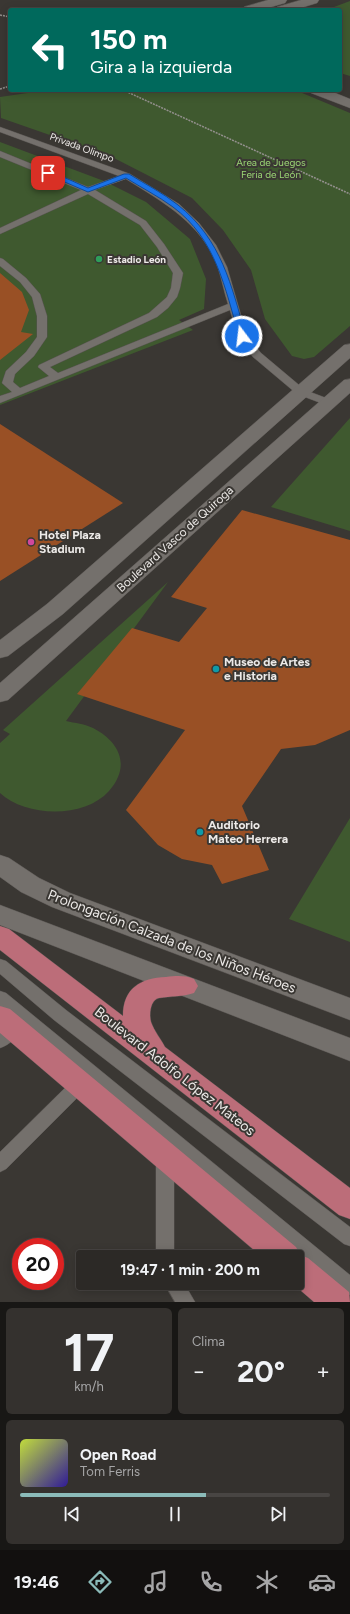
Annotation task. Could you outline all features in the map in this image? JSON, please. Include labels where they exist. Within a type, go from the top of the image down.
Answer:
[{"type":"main road","name":"Boulevard Adolfo López Mateos","points":[[0,936],[350,1206]]},
{"type":"main road","points":[[155,1056],[137,1022],[137,1009],[142,995],[152,988],[184,986]]},
{"type":"main road","points":[[5,1029],[80,1084],[276,1250]]},
{"type":"main road","points":[[304,1274],[338,1302]]},
{"type":"street","points":[[255,8],[281,0]]},
{"type":"street","points":[[287,8],[313,0]]},
{"type":"street","points":[[321,92],[350,104]]},
{"type":"street","points":[[0,651],[55,609],[350,349]]},
{"type":"street","name":"Boulevard Vasco de Quiroga","points":[[0,695],[350,384]]},
{"type":"street","name":"Prolongación Calzada de los Niños Héroes","points":[[0,864],[30,885],[61,900],[350,1009]]},
{"type":"street","points":[[0,915],[350,1050]]},
{"type":"lane","name":"Privada Olimpo","points":[[0,129],[127,176],[176,206],[196,225],[211,245],[222,267],[242,336],[257,355],[301,392],[330,403]]},
{"type":"lane","points":[[0,154],[88,190],[143,223],[161,246],[178,273],[175,293],[167,305],[153,315],[43,367]]},
{"type":"lane","points":[[0,231],[88,190],[127,176]]},
{"type":"lane","points":[[0,261],[23,280],[37,296],[42,316],[42,337],[30,354],[10,373],[7,382],[19,392]]},
{"type":"lane","points":[[0,400],[234,305]]},
{"type":"lane","points":[[30,354],[43,367],[57,377]]},
{"type":"lane","points":[[0,965],[60,1015],[350,1238]]},
{"type":"lane","points":[[0,996],[350,1286]]},
{"type":"lane","points":[[0,1164],[80,1084]]},
{"type":"lane","points":[[165,1156],[165,1250]]},
{"type":"lane","points":[[178,1290],[186,1302]]},
{"type":"path","points":[[127,92],[350,194]]},
{"type":"green space","points":[[350,1],[350,76],[342,74],[342,8],[331,8]]},
{"type":"green space","name":"Area de Juegos Feria de León","points":[[34,92],[300,92],[350,113],[350,326],[314,357],[304,359],[292,356],[265,319],[251,270],[223,230],[192,198],[110,156],[1,118],[0,97]]},
{"type":"green space","name":"Estadio León","points":[[0,142],[104,181],[146,202],[190,239],[206,279],[204,309],[179,320],[193,330],[0,405]]},
{"type":"green space","points":[[350,418],[350,531],[271,507]]},
{"type":"green space","points":[[168,582],[66,721],[93,728],[110,740],[116,747],[121,764],[120,773],[116,782],[109,791],[98,800],[85,806],[55,812],[24,807],[11,801],[0,793],[0,743],[10,734],[3,730]]},
{"type":"green space","points":[[350,818],[350,942],[289,919]]},
{"type":"building","points":[[0,273],[22,292],[29,310],[21,332],[33,334],[0,360]]},
{"type":"building","name":"Hotel Plaza Stadium","points":[[0,424],[123,503],[0,581]]},
{"type":"building","name":"Museo de Artes e Historia","points":[[242,510],[350,540],[350,730],[315,745],[281,749],[242,806],[269,870],[222,884],[212,865],[182,859],[158,845],[126,810],[185,730],[77,694],[132,628],[179,642],[207,608],[171,597]]},
{"type":"place","name":"Estadio León","points":[[99,259]]},
{"type":"place","name":"Hotel Plaza Stadium","points":[[31,542]]},
{"type":"place","name":"Museo de Artes e Historia","points":[[216,669]]},
{"type":"place","name":"Auditorio Mateo Herrera","points":[[200,832]]},
{"type":"route","points":[[48,173],[88,190],[127,176],[176,206],[196,225],[211,245],[222,267],[242,336]]}]
